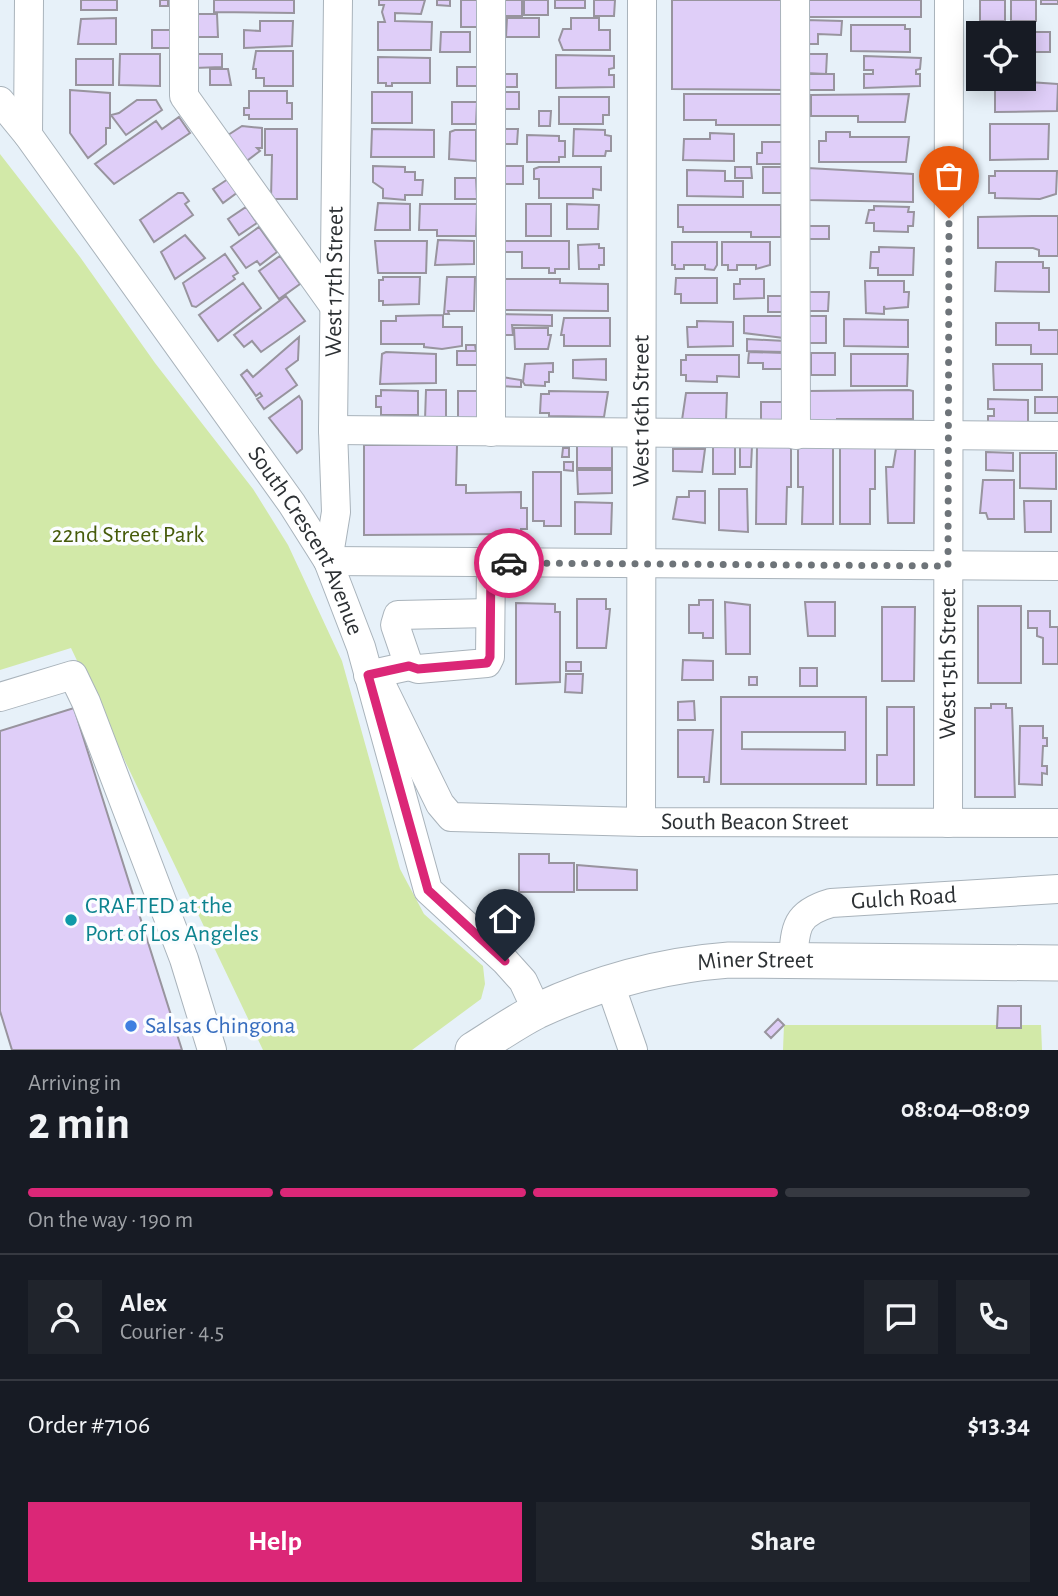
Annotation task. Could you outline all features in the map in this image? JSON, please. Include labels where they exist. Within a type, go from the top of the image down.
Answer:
[{"type":"main road","name":"Miner Street","points":[[472,1050],[537,1012],[610,984],[681,964],[793,961],[1058,963]]},
{"type":"street","points":[[28,135],[29,0]]},
{"type":"street","points":[[184,0],[184,96],[334,306]]},
{"type":"street","name":"West 17th Street","points":[[328,561],[336,512],[333,430],[338,0]]},
{"type":"street","points":[[491,0],[491,432]]},
{"type":"street","name":"West 16th Street","points":[[641,822],[642,0]]},
{"type":"street","points":[[795,0],[796,435]]},
{"type":"street","name":"West 15th Street","points":[[947,823],[949,0]]},
{"type":"street","name":"South Crescent Avenue","points":[[0,101],[28,135],[292,504],[328,561],[371,674],[428,890],[523,981],[537,1012]]},
{"type":"street","points":[[333,430],[1058,436]]},
{"type":"street","points":[[328,561],[1058,566]]},
{"type":"street","points":[[371,674],[409,666],[418,669],[472,667],[487,663],[491,563]]},
{"type":"street","points":[[409,666],[395,625],[398,615],[490,613]]},
{"type":"street","name":"South Beacon Street","points":[[371,674],[440,804],[452,817],[641,822],[1058,823]]},
{"type":"street","points":[[0,697],[72,675],[86,702],[184,959],[212,1050]]},
{"type":"street","name":"Gulch Road","points":[[793,961],[795,931],[803,916],[814,907],[831,903],[1058,889]]},
{"type":"street","points":[[610,984],[633,1050]]},
{"type":"green space","name":"22nd Street Park","points":[[0,154],[80,257],[155,363],[253,489],[288,545],[342,661],[400,869],[424,914],[483,966],[485,984],[481,999],[412,1050],[263,1050],[71,648],[0,670]]},
{"type":"green space","points":[[784,1025],[1041,1025],[1042,1050],[783,1050]]},
{"type":"building","points":[[81,0],[117,0],[117,10],[81,10]]},
{"type":"building","points":[[160,0],[168,0],[168,6],[160,6]]},
{"type":"building","points":[[214,0],[294,0],[294,13],[214,12]]},
{"type":"building","points":[[379,0],[425,0],[421,14],[395,13],[395,21],[432,22],[431,50],[378,50],[378,22],[385,22],[382,12],[384,5],[379,5]]},
{"type":"building","points":[[437,0],[450,0],[450,6],[437,5]]},
{"type":"building","points":[[461,0],[480,0],[480,27],[461,27]]},
{"type":"building","points":[[504,0],[522,0],[522,16],[504,16]]},
{"type":"building","points":[[524,0],[548,0],[548,15],[524,15]]},
{"type":"building","points":[[555,0],[585,0],[585,8],[555,8]]},
{"type":"building","points":[[594,0],[615,0],[614,16],[594,16]]},
{"type":"building","points":[[672,0],[786,0],[786,90],[672,89]]},
{"type":"building","points":[[806,0],[921,0],[921,17],[806,17]]},
{"type":"building","points":[[980,0],[1005,0],[1005,21],[980,21]]},
{"type":"building","points":[[1011,0],[1036,0],[1036,21],[1011,21]]},
{"type":"building","points":[[1041,0],[1058,0],[1058,4],[1041,4]]},
{"type":"building","points":[[198,14],[217,14],[218,37],[197,37]]},
{"type":"building","points":[[116,18],[116,44],[78,44],[81,19]]},
{"type":"building","points":[[507,18],[539,18],[539,37],[506,37]]},
{"type":"building","points":[[571,18],[599,18],[599,30],[610,30],[610,50],[563,50],[559,40],[563,29],[571,29]]},
{"type":"building","points":[[806,20],[842,21],[841,35],[818,34],[818,44],[806,44]]},
{"type":"building","points":[[260,21],[293,21],[292,46],[244,48],[244,30],[260,31]]},
{"type":"building","points":[[851,25],[905,25],[905,29],[910,29],[910,52],[851,51]]},
{"type":"building","points":[[152,30],[173,30],[173,48],[152,48]]},
{"type":"building","points":[[441,32],[470,32],[470,52],[440,52]]},
{"type":"building","points":[[1036,32],[1050,32],[1050,52],[1036,52]]},
{"type":"building","points":[[256,51],[293,51],[293,86],[264,86],[264,78],[256,78],[256,69],[253,69]]},
{"type":"building","points":[[120,54],[160,54],[160,86],[119,85]]},
{"type":"building","points":[[194,54],[222,54],[222,67],[194,68]]},
{"type":"building","points":[[806,54],[827,54],[826,74],[806,73]]},
{"type":"building","points":[[556,55],[614,56],[614,68],[609,69],[609,75],[614,75],[614,87],[556,88]]},
{"type":"building","points":[[864,56],[921,58],[920,69],[916,70],[916,74],[920,74],[920,86],[864,88],[864,74],[873,74],[873,70],[864,70]]},
{"type":"building","points":[[378,57],[430,58],[430,83],[392,83],[392,86],[386,86],[386,83],[378,83]]},
{"type":"building","points":[[76,59],[113,59],[113,85],[76,85]]},
{"type":"building","points":[[457,67],[477,67],[477,86],[457,86]]},
{"type":"building","points":[[210,69],[228,69],[231,85],[210,85]]},
{"type":"building","points":[[500,74],[517,74],[517,87],[500,87]]},
{"type":"building","points":[[806,74],[834,74],[834,90],[806,90]]},
{"type":"building","points":[[1036,82],[1058,84],[1057,111],[995,112],[995,91],[1036,91]]},
{"type":"building","points":[[70,90],[110,93],[110,128],[106,128],[106,144],[88,158],[70,133]]},
{"type":"building","points":[[249,91],[287,91],[287,103],[292,103],[292,119],[249,119],[249,115],[244,115],[244,108],[249,108]]},
{"type":"building","points":[[372,92],[412,92],[412,123],[372,123]]},
{"type":"building","points":[[501,92],[519,92],[519,109],[501,109]]},
{"type":"building","points":[[684,94],[784,94],[784,125],[716,125],[716,120],[684,120]]},
{"type":"building","points":[[909,94],[905,122],[858,122],[858,116],[811,116],[811,95]]},
{"type":"building","points":[[559,97],[609,97],[609,115],[603,115],[603,124],[559,124]]},
{"type":"building","points":[[137,100],[156,100],[162,110],[126,135],[111,115],[119,113]]},
{"type":"building","points":[[452,102],[477,102],[476,124],[452,124]]},
{"type":"building","points":[[539,111],[551,111],[550,126],[539,126]]},
{"type":"building","points":[[179,117],[190,133],[114,184],[95,164],[156,121],[162,129]]},
{"type":"building","points":[[990,124],[1049,124],[1048,159],[990,160]]},
{"type":"building","points":[[242,126],[262,128],[262,148],[257,148],[260,151],[244,163],[225,137]]},
{"type":"building","points":[[265,129],[297,129],[297,199],[271,199],[272,155],[265,155]]},
{"type":"building","points":[[372,129],[434,130],[434,157],[371,157]]},
{"type":"building","points":[[500,129],[518,129],[517,144],[500,144]]},
{"type":"building","points":[[574,129],[605,130],[605,135],[611,136],[611,151],[606,151],[605,156],[573,156]]},
{"type":"building","points":[[476,130],[476,161],[449,159],[450,132]]},
{"type":"building","points":[[826,132],[850,132],[850,137],[909,137],[906,162],[819,162],[819,141],[826,141]]},
{"type":"building","points":[[710,133],[734,134],[734,161],[683,160],[684,139],[710,139]]},
{"type":"building","points":[[527,135],[559,136],[559,141],[565,141],[565,157],[559,157],[559,162],[527,162]]},
{"type":"building","points":[[762,142],[784,142],[784,164],[757,164],[757,153],[762,153]]},
{"type":"building","points":[[373,166],[405,167],[405,172],[415,172],[415,180],[423,180],[422,195],[405,195],[405,200],[383,198],[383,189],[373,182]]},
{"type":"building","points":[[499,166],[523,166],[523,184],[499,184]]},
{"type":"building","points":[[601,167],[601,190],[593,189],[593,198],[539,198],[539,179],[534,179],[534,169]]},
{"type":"building","points":[[735,167],[751,167],[752,178],[735,178]]},
{"type":"building","points":[[763,167],[783,167],[783,193],[763,193]]},
{"type":"building","points":[[808,168],[913,174],[913,202],[807,200]]},
{"type":"building","points":[[687,170],[725,171],[725,181],[743,181],[743,197],[687,196]]},
{"type":"building","points":[[995,171],[1057,171],[1056,194],[1040,199],[995,198],[995,193],[989,193],[989,176],[995,176]]},
{"type":"building","points":[[455,178],[476,178],[477,199],[455,199]]},
{"type":"building","points":[[228,179],[238,192],[223,203],[213,189]]},
{"type":"building","points":[[178,193],[183,193],[189,201],[185,204],[193,215],[154,242],[140,220]]},
{"type":"building","points":[[378,203],[410,204],[410,230],[375,230]]},
{"type":"building","points":[[420,204],[477,204],[476,236],[437,236],[437,230],[419,230]]},
{"type":"building","points":[[526,204],[551,204],[551,236],[526,236]]},
{"type":"building","points":[[567,204],[599,205],[598,229],[567,229]]},
{"type":"building","points":[[678,205],[781,205],[781,237],[751,237],[751,232],[683,232],[683,227],[678,227]]},
{"type":"building","points":[[874,206],[909,207],[908,212],[914,212],[913,226],[908,226],[908,232],[874,231],[874,223],[866,223],[869,210],[874,210]]},
{"type":"building","points":[[246,207],[257,223],[239,235],[228,219]]},
{"type":"building","points":[[1058,216],[1058,256],[1039,256],[1039,250],[1033,248],[978,248],[978,217]]},
{"type":"building","points":[[809,226],[829,226],[829,239],[809,239]]},
{"type":"building","points":[[259,227],[277,252],[260,265],[257,261],[246,268],[231,247]]},
{"type":"building","points":[[185,235],[205,258],[175,279],[161,252]]},
{"type":"building","points":[[438,240],[474,241],[474,264],[435,265]]},
{"type":"building","points":[[375,241],[427,241],[426,273],[378,273]]},
{"type":"building","points":[[504,241],[569,241],[569,269],[555,269],[555,273],[549,273],[549,268],[522,268],[522,252],[504,252]]},
{"type":"building","points":[[672,242],[717,242],[717,265],[714,270],[705,269],[705,265],[684,265],[684,269],[675,269],[675,265],[672,265]]},
{"type":"building","points":[[722,242],[770,242],[770,265],[756,269],[756,265],[737,265],[737,270],[728,270],[728,265],[722,265]]},
{"type":"building","points":[[599,244],[599,248],[604,248],[604,265],[599,265],[599,269],[579,269],[578,245]]},
{"type":"building","points":[[879,247],[914,248],[913,275],[878,275],[878,268],[870,268],[871,252],[879,252]]},
{"type":"building","points":[[225,254],[238,273],[233,276],[235,279],[196,307],[192,306],[183,283]]},
{"type":"building","points":[[280,256],[300,284],[279,299],[259,271]]},
{"type":"building","points":[[996,262],[1043,262],[1043,268],[1049,268],[1049,292],[995,291]]},
{"type":"building","points":[[383,277],[420,277],[419,304],[383,305],[383,301],[379,301],[379,280],[383,280]]},
{"type":"building","points":[[447,277],[475,277],[474,311],[448,311],[449,314],[444,314]]},
{"type":"building","points":[[676,278],[717,278],[717,303],[681,303],[681,294],[675,294]]},
{"type":"building","points":[[502,279],[560,279],[560,283],[608,284],[608,311],[502,310]]},
{"type":"building","points":[[740,279],[764,279],[764,298],[734,299],[734,284],[740,284]]},
{"type":"building","points":[[865,281],[904,281],[904,292],[909,292],[908,307],[885,309],[884,306],[884,314],[866,313]]},
{"type":"building","points":[[243,283],[261,308],[218,341],[199,315]]},
{"type":"building","points":[[808,292],[829,292],[828,311],[808,311]]},
{"type":"building","points":[[286,296],[305,321],[261,352],[252,341],[244,347],[234,335]]},
{"type":"building","points":[[768,296],[785,296],[785,312],[768,312]]},
{"type":"building","points":[[498,314],[552,315],[552,326],[512,325],[513,335],[499,335]]},
{"type":"building","points":[[443,315],[443,327],[462,327],[462,346],[442,349],[424,347],[424,344],[381,344],[381,321],[396,321],[396,316]]},
{"type":"building","points":[[744,316],[784,316],[784,338],[744,333]]},
{"type":"building","points":[[806,316],[826,316],[826,343],[806,343]]},
{"type":"building","points":[[564,318],[610,318],[610,346],[564,346],[564,335],[561,335]]},
{"type":"building","points":[[844,319],[908,320],[908,347],[844,346]]},
{"type":"building","points":[[697,321],[733,322],[733,346],[688,347],[687,327],[697,327]]},
{"type":"building","points":[[996,323],[1039,323],[1039,330],[1058,330],[1058,354],[1031,354],[1031,345],[996,345]]},
{"type":"building","points":[[514,328],[548,328],[548,335],[551,335],[548,349],[515,349]]},
{"type":"building","points":[[299,337],[298,360],[286,369],[297,385],[264,409],[257,399],[262,396],[260,393],[256,396],[241,375],[247,370],[253,377]]},
{"type":"building","points":[[747,339],[785,341],[785,352],[747,351]]},
{"type":"building","points":[[466,345],[475,345],[476,351],[466,351]]},
{"type":"building","points":[[457,351],[478,351],[478,365],[457,365]]},
{"type":"building","points":[[749,352],[785,353],[785,369],[763,369],[763,363],[748,363]]},
{"type":"building","points":[[811,353],[835,353],[835,375],[811,375]]},
{"type":"building","points":[[382,354],[436,354],[436,383],[380,384]]},
{"type":"building","points":[[851,354],[908,354],[907,386],[851,386]]},
{"type":"building","points":[[686,355],[739,355],[739,377],[717,376],[717,382],[686,381],[686,375],[681,375],[681,360],[686,360]]},
{"type":"building","points":[[606,359],[606,380],[573,378],[573,360]]},
{"type":"building","points":[[553,363],[553,372],[549,372],[549,382],[545,382],[545,386],[525,385],[525,364]]},
{"type":"building","points":[[993,364],[1042,364],[1042,390],[994,390]]},
{"type":"building","points":[[502,377],[521,380],[521,387],[498,386]]},
{"type":"building","points":[[381,390],[418,391],[418,415],[381,415],[381,407],[376,407],[376,396],[381,396]]},
{"type":"building","points":[[426,390],[446,390],[446,420],[425,420]]},
{"type":"building","points":[[458,391],[478,391],[478,418],[458,418]]},
{"type":"building","points":[[549,391],[608,392],[604,417],[549,416],[549,413],[540,413],[541,394],[549,394]]},
{"type":"building","points":[[808,391],[913,391],[913,419],[837,419],[837,424],[808,423]]},
{"type":"building","points":[[686,393],[727,393],[726,420],[682,420]]},
{"type":"building","points":[[299,396],[302,401],[302,449],[297,453],[269,418]]},
{"type":"building","points":[[1035,397],[1058,397],[1058,413],[1035,413]]},
{"type":"building","points":[[988,399],[1028,400],[1028,426],[988,426],[988,416],[994,416],[994,409],[988,409]]},
{"type":"building","points":[[761,402],[783,402],[783,422],[761,422]]},
{"type":"building","points":[[713,444],[735,444],[735,474],[713,474]]},
{"type":"building","points":[[364,445],[457,445],[456,485],[466,485],[466,493],[521,492],[521,508],[527,508],[527,529],[521,529],[521,534],[364,535]]},
{"type":"building","points":[[577,445],[612,446],[612,468],[577,468]]},
{"type":"building","points":[[740,446],[752,446],[751,467],[740,467]]},
{"type":"building","points":[[757,447],[791,447],[791,487],[787,487],[786,524],[756,524]]},
{"type":"building","points":[[798,447],[833,447],[833,524],[802,524],[803,487],[798,487]]},
{"type":"building","points":[[840,447],[875,448],[875,489],[870,489],[870,524],[840,524]]},
{"type":"building","points":[[563,448],[569,448],[569,457],[562,457]]},
{"type":"building","points":[[673,449],[705,449],[702,472],[673,471]]},
{"type":"building","points":[[896,449],[915,449],[914,523],[888,523],[886,467],[893,467]]},
{"type":"building","points":[[986,452],[1013,453],[1013,471],[986,470]]},
{"type":"building","points":[[1020,453],[1056,453],[1056,489],[1020,488]]},
{"type":"building","points":[[564,462],[573,462],[573,471],[564,470]]},
{"type":"building","points":[[577,470],[612,470],[612,493],[578,494]]},
{"type":"building","points":[[533,472],[561,472],[561,526],[544,526],[544,521],[533,521]]},
{"type":"building","points":[[983,480],[1014,480],[1014,519],[988,519],[986,513],[980,513]]},
{"type":"building","points":[[719,489],[747,489],[748,532],[719,530]]},
{"type":"building","points":[[689,491],[705,491],[705,523],[673,519],[677,497],[689,497]]},
{"type":"building","points":[[1024,501],[1051,501],[1051,532],[1025,532]]},
{"type":"building","points":[[575,502],[612,503],[611,534],[575,534]]},
{"type":"building","points":[[577,599],[606,599],[606,609],[610,609],[606,648],[577,648]]},
{"type":"building","points":[[699,600],[713,600],[713,638],[703,638],[703,633],[689,633],[689,605],[699,605]]},
{"type":"building","points":[[725,602],[750,605],[750,654],[726,654]]},
{"type":"building","points":[[805,602],[835,602],[835,636],[808,636]]},
{"type":"building","points":[[516,603],[555,604],[555,612],[560,612],[560,682],[516,684]]},
{"type":"building","points":[[978,606],[1021,606],[1021,683],[978,683]]},
{"type":"building","points":[[882,607],[915,607],[914,681],[882,681]]},
{"type":"building","points":[[1028,611],[1050,611],[1050,627],[1058,627],[1058,664],[1043,664],[1043,638],[1037,636],[1037,628],[1028,628]]},
{"type":"building","points":[[683,660],[713,661],[713,680],[682,680]]},
{"type":"building","points":[[566,662],[581,662],[581,671],[566,671]]},
{"type":"building","points":[[800,668],[817,668],[817,686],[800,686]]},
{"type":"building","points":[[566,674],[583,674],[582,693],[565,692]]},
{"type":"building","points":[[749,677],[757,677],[757,685],[749,685]]},
{"type":"building","points":[[721,697],[866,697],[866,784],[721,784]],"holes":[[[742,732],[845,732],[845,750],[742,749]]]},
{"type":"building","points":[[694,701],[695,720],[678,720],[678,702]]},
{"type":"building","points":[[991,704],[1006,704],[1006,708],[1012,708],[1015,797],[975,797],[975,708],[991,708]]},
{"type":"building","points":[[887,707],[914,707],[914,785],[877,785],[877,755],[887,755]]},
{"type":"building","name":"CRAFTED at the Port of Los Angeles","points":[[74,708],[182,1050],[12,1050],[0,1011],[0,731]]},
{"type":"building","points":[[1020,726],[1043,726],[1043,738],[1047,738],[1047,746],[1043,746],[1042,766],[1047,766],[1047,774],[1042,773],[1042,785],[1019,784]]},
{"type":"building","points":[[678,730],[713,730],[709,782],[704,782],[704,777],[678,777]]},
{"type":"building","points":[[519,854],[549,854],[549,863],[574,863],[574,892],[519,892]]},
{"type":"building","points":[[577,865],[637,870],[637,890],[577,890]]},
{"type":"building","points":[[998,1006],[1021,1006],[1021,1028],[997,1028]]},
{"type":"building","points":[[778,1019],[784,1025],[771,1038],[765,1032]]},
{"type":"way so far","points":[[509,563],[948,566],[949,218]]},
{"type":"place","name":"CRAFTED at the Port of Los Angeles","points":[[71,920]]},
{"type":"place","name":"Salsas Chingona","points":[[131,1026]]},
{"type":"route","points":[[505,961],[428,890],[407,823],[368,675],[409,666],[418,669],[472,667],[487,663],[490,657],[491,563],[509,563]]}]
